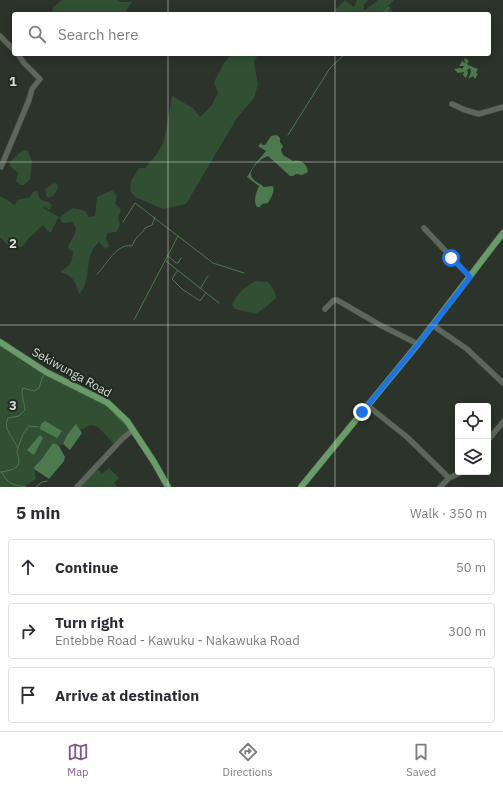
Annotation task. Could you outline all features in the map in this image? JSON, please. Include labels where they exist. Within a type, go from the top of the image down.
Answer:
[{"type":"main road","points":[[301,487],[418,344],[503,232]]},
{"type":"main road","name":"Sekiwunga Road","points":[[0,342],[46,372],[108,403],[127,421],[154,462],[168,487]]},
{"type":"street","points":[[0,36],[12,48]]},
{"type":"street","points":[[1,167],[29,100],[32,89],[40,79],[24,63],[19,56]]},
{"type":"street","points":[[452,104],[479,114],[503,107]]},
{"type":"street","points":[[424,228],[470,277]]},
{"type":"street","points":[[325,309],[334,300],[337,300],[380,325],[418,344]]},
{"type":"street","points":[[432,325],[467,349],[503,382]]},
{"type":"street","points":[[368,406],[407,437],[449,478]]},
{"type":"street","points":[[489,439],[503,422]]},
{"type":"street","points":[[77,487],[123,438],[133,430]]},
{"type":"street","points":[[440,487],[449,478],[456,475]]},
{"type":"shaded area","points":[[62,0],[118,0],[121,2],[132,2],[125,12],[52,12],[53,7]]},
{"type":"shaded area","points":[[345,0],[354,7],[357,0],[367,0],[368,1],[364,4],[365,10],[377,0],[394,0],[388,6],[393,12],[333,12]]},
{"type":"shaded area","points":[[230,56],[257,56],[254,62],[258,84],[254,98],[237,118],[186,204],[163,209],[135,197],[130,191],[131,181],[139,168],[145,168],[157,154],[164,141],[172,96],[193,108],[200,117],[211,106],[218,93],[214,82],[224,63]]},
{"type":"shaded area","points":[[465,58],[469,61],[467,64],[468,65],[478,69],[476,73],[478,74],[475,79],[473,76],[468,79],[471,72],[470,68],[467,70],[468,73],[466,78],[463,75],[464,72],[458,73],[454,69],[462,69],[464,66],[459,66],[463,60],[463,62],[466,63],[464,60]]},
{"type":"shaded area","points":[[277,135],[283,146],[281,150],[283,155],[293,161],[303,163],[308,172],[302,175],[296,174],[290,176],[268,156],[262,159],[252,169],[251,176],[264,187],[273,186],[273,190],[268,203],[257,207],[255,199],[259,186],[247,177],[255,164],[266,151],[258,146],[261,143],[262,145],[265,145],[271,136]]},
{"type":"shaded area","points":[[24,150],[28,151],[32,161],[30,179],[24,185],[20,185],[16,181],[18,173],[10,166],[10,162]]},
{"type":"shaded area","points":[[54,183],[58,185],[56,191],[54,195],[48,198],[45,189]]},
{"type":"shaded area","points":[[112,190],[117,196],[115,204],[121,209],[118,218],[120,225],[116,232],[107,233],[106,238],[109,246],[106,249],[99,242],[93,248],[89,260],[87,279],[79,294],[73,280],[60,272],[71,262],[73,251],[69,250],[68,246],[75,234],[76,227],[72,222],[61,222],[60,217],[73,208],[85,211],[89,217],[95,216],[97,197]]},
{"type":"shaded area","points":[[37,191],[40,199],[50,203],[52,206],[49,210],[44,206],[43,208],[59,217],[50,233],[43,225],[22,247],[8,245],[0,237],[0,196],[15,205],[17,200],[30,197],[33,192]]},
{"type":"shaded area","points":[[255,281],[268,282],[274,290],[276,298],[256,314],[235,309],[232,305],[238,294]]},
{"type":"shaded area","points":[[0,344],[105,403],[131,429],[114,444],[98,427],[91,425],[80,430],[76,425],[67,435],[63,444],[59,446],[53,443],[34,467],[36,479],[25,487],[0,487]]},
{"type":"shaded area","points":[[45,421],[62,431],[57,438],[40,429],[41,424]]},
{"type":"shaded area","points":[[76,424],[82,433],[70,450],[63,444],[67,435]]},
{"type":"shaded area","points":[[40,435],[43,438],[34,455],[27,450]]},
{"type":"shaded area","points":[[53,443],[59,446],[65,457],[64,461],[49,479],[34,469],[34,467]]},
{"type":"shaded area","points":[[97,468],[102,474],[109,468],[119,478],[114,483],[117,487],[80,487]]},
{"type":"waterway","points":[[385,12],[389,7]]},
{"type":"waterway","points":[[288,135],[330,68],[343,56]]},
{"type":"waterway","points":[[123,222],[135,203],[213,263],[244,273]]},
{"type":"waterway","points":[[97,274],[117,251],[126,246],[132,246],[136,238],[145,228],[152,225],[155,217]]},
{"type":"waterway","points":[[134,320],[178,236]]},
{"type":"waterway","points":[[168,256],[176,263],[178,263],[181,258]]},
{"type":"waterway","points":[[166,261],[219,303]]},
{"type":"waterway","points":[[177,271],[172,279],[182,289],[200,301],[205,294]]},
{"type":"waterway","points":[[200,289],[208,276]]},
{"type":"waterway","points":[[18,450],[7,427],[8,418],[19,416],[25,410],[22,393],[23,388],[34,391],[39,388],[45,374]]},
{"type":"waterway","points":[[115,415],[126,425]]},
{"type":"waterway","points":[[18,448],[23,434],[29,426],[39,427]]},
{"type":"waterway","points":[[0,472],[12,470],[17,466],[19,461],[17,451]]},
{"type":"waterway","points":[[2,472],[6,479],[11,483],[17,486],[26,487]]},
{"type":"waterway","points":[[36,487],[42,482],[47,481]]},
{"type":"route","points":[[362,412],[418,344],[470,277],[451,258]]}]
